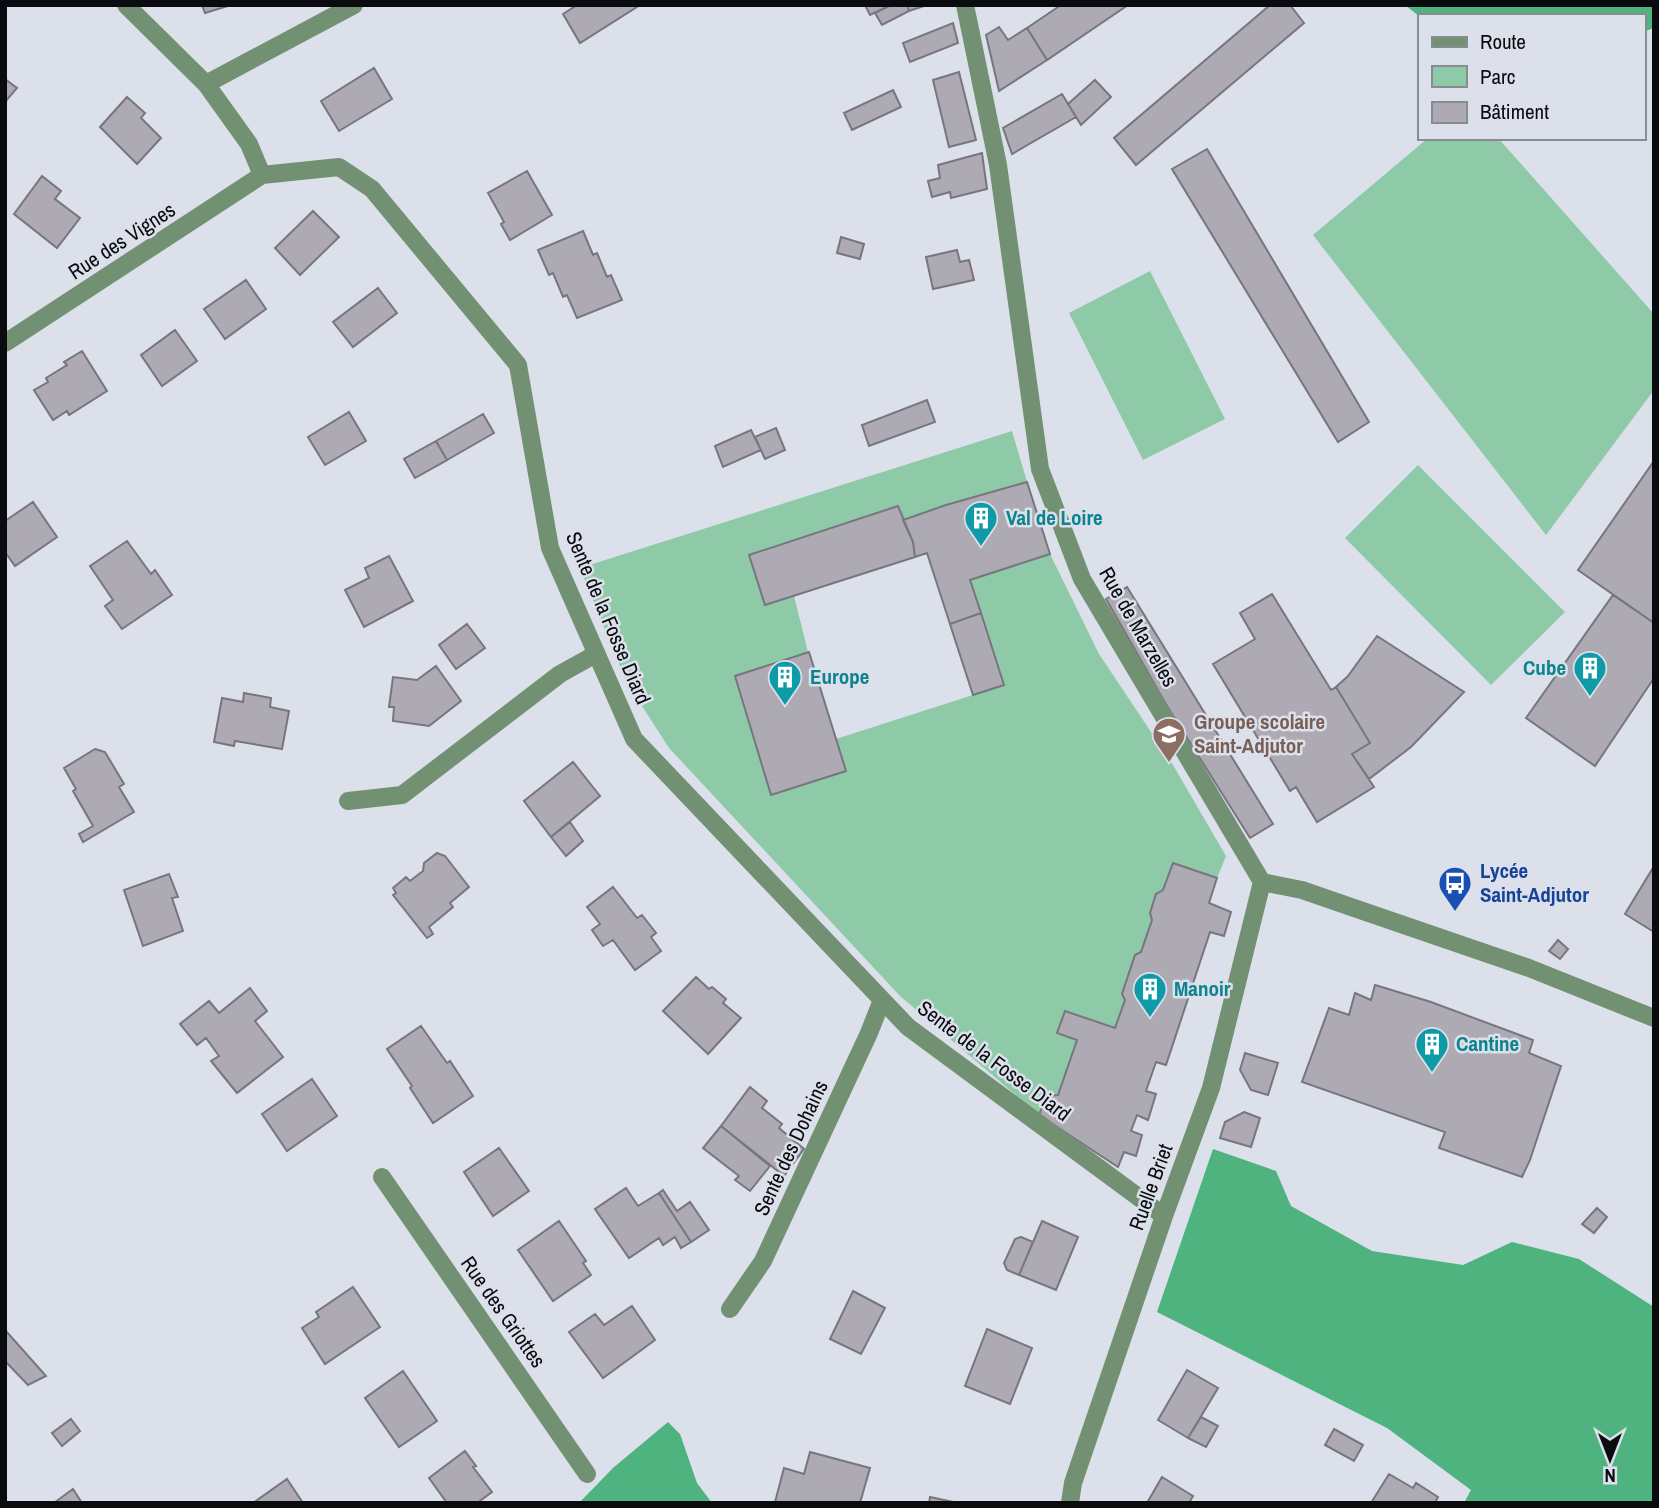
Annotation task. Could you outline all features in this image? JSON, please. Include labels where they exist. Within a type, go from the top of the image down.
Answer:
[{"type":"street","points":[[126,5],[206,84],[249,144],[262,175]]},
{"type":"street","points":[[206,84],[354,5]]},
{"type":"street","name":"Rue de Marzelles","points":[[965,5],[998,165],[1040,469],[1082,579],[1262,882]]},
{"type":"street","name":"Sente de la Fosse Diard","points":[[262,175],[340,167],[372,188],[518,365],[550,548],[634,739],[908,1027],[1164,1216]]},
{"type":"street","name":"Rue des Vignes","points":[[5,343],[262,175]]},
{"type":"street","points":[[348,801],[402,795],[560,674],[596,654]]},
{"type":"street","points":[[1262,882],[1303,890],[1529,968],[1654,1018]]},
{"type":"street","name":"Ruelle Briet","points":[[1070,1503],[1073,1483],[1164,1216],[1211,1088],[1262,882]]},
{"type":"street","name":"Sente des Dohains","points":[[730,1309],[763,1261],[882,1000]]},
{"type":"street","name":"Rue des Griottes","points":[[382,1177],[587,1474]]},
{"type":"green space","points":[[1405,5],[1654,5],[1654,28],[1645,31],[1645,14],[1418,15]]},
{"type":"green space","points":[[1426,140],[1500,140],[1654,314],[1654,390],[1546,535],[1313,235]]},
{"type":"green space","points":[[1150,271],[1225,419],[1143,460],[1069,313]]},
{"type":"green space","points":[[1012,431],[1027,482],[903,520],[898,507],[765,605],[794,596],[808,652],[735,676],[771,794],[846,771],[836,739],[1004,685],[970,580],[1050,554],[1099,654],[1173,765],[1226,856],[1217,878],[1173,863],[1163,890],[1156,895],[1150,912],[1152,920],[1141,952],[1135,955],[1122,994],[1125,1000],[1115,1028],[1065,1011],[1058,1033],[1077,1040],[1058,1095],[1039,1115],[900,996],[669,748],[626,681],[580,568]]},
{"type":"green space","points":[[1418,465],[1565,612],[1491,685],[1345,538]]},
{"type":"green space","points":[[1213,1149],[1276,1171],[1291,1206],[1372,1251],[1463,1265],[1512,1242],[1579,1259],[1654,1307],[1654,1503],[1464,1503],[1471,1490],[1387,1428],[1157,1312]]},
{"type":"green space","points":[[668,1422],[680,1434],[697,1483],[712,1503],[579,1503],[613,1468]]},
{"type":"building","points":[[202,5],[231,5],[205,13]]},
{"type":"building","points":[[577,5],[640,5],[580,43],[563,14]]},
{"type":"building","points":[[865,5],[891,5],[870,15]]},
{"type":"building","points":[[891,5],[907,5],[909,11],[882,25],[875,13]]},
{"type":"building","points":[[907,5],[927,5],[909,11]]},
{"type":"building","points":[[1057,5],[1128,5],[1047,60],[1027,28],[1058,7]]},
{"type":"building","points":[[1270,5],[1290,5],[1304,23],[1136,165],[1114,138]]},
{"type":"building","points":[[953,23],[958,43],[910,62],[903,43]]},
{"type":"building","points":[[999,27],[1008,40],[1027,28],[1047,60],[999,91],[986,35]]},
{"type":"building","points":[[374,68],[392,99],[339,131],[321,101]]},
{"type":"building","points":[[959,72],[976,140],[949,147],[933,80]]},
{"type":"building","points":[[5,79],[17,88],[5,102]]},
{"type":"building","points":[[1095,80],[1111,97],[1081,125],[1068,104]]},
{"type":"building","points":[[893,90],[901,107],[852,130],[844,113]]},
{"type":"building","points":[[1062,94],[1076,117],[1012,154],[1003,128]]},
{"type":"building","points":[[127,97],[145,113],[141,118],[161,138],[137,164],[100,127]]},
{"type":"building","points":[[1207,149],[1369,422],[1338,442],[1172,169]]},
{"type":"building","points":[[982,153],[987,189],[951,198],[950,192],[932,197],[928,181],[940,178],[938,165]]},
{"type":"building","points":[[527,171],[552,215],[510,240],[501,224],[504,222],[488,193]]},
{"type":"building","points":[[42,176],[61,191],[55,199],[80,218],[57,248],[14,214]]},
{"type":"building","points":[[313,211],[339,237],[300,275],[275,248]]},
{"type":"building","points":[[583,231],[593,255],[597,253],[607,277],[611,275],[622,300],[577,318],[567,295],[563,297],[553,273],[549,275],[538,250]]},
{"type":"building","points":[[841,237],[864,244],[860,259],[837,253]]},
{"type":"building","points":[[957,250],[960,262],[969,260],[974,280],[933,289],[926,257]]},
{"type":"building","points":[[246,280],[266,309],[225,339],[204,309]]},
{"type":"building","points":[[378,288],[397,313],[353,347],[333,322]]},
{"type":"building","points":[[175,330],[197,361],[162,386],[141,355]]},
{"type":"building","points":[[82,351],[107,391],[69,415],[67,411],[53,420],[34,390],[48,382],[46,378],[67,365],[64,362]]},
{"type":"building","points":[[927,400],[935,422],[869,446],[862,425]]},
{"type":"building","points":[[349,412],[366,441],[325,465],[308,437]]},
{"type":"building","points":[[483,414],[494,433],[447,460],[436,441]]},
{"type":"building","points":[[776,428],[785,450],[765,459],[755,437]]},
{"type":"building","points":[[751,430],[761,450],[723,467],[715,446]]},
{"type":"building","points":[[436,441],[447,460],[415,478],[404,459]]},
{"type":"building","points":[[1654,461],[1654,623],[1578,570]]},
{"type":"building","name":"Val de Loire","points":[[1027,482],[1050,554],[970,580],[981,613],[950,624],[927,553],[915,557],[913,542],[903,520]]},
{"type":"building","points":[[33,502],[57,537],[15,566],[5,552],[5,521]]},
{"type":"building","points":[[898,506],[913,542],[915,557],[765,605],[749,555]]},
{"type":"building","points":[[127,541],[151,574],[155,570],[172,595],[122,629],[105,606],[113,600],[90,566]]},
{"type":"building","points":[[389,556],[413,601],[364,627],[345,590],[369,578],[365,568]]},
{"type":"building","points":[[1127,587],[1273,824],[1250,838],[1167,706],[1106,599]]},
{"type":"building","points":[[1272,594],[1331,690],[1336,687],[1370,743],[1352,754],[1374,787],[1317,822],[1296,787],[1290,791],[1213,664],[1255,639],[1240,613]]},
{"type":"building","name":"Cube","points":[[1613,595],[1654,623],[1654,678],[1595,766],[1526,718]]},
{"type":"building","points":[[981,613],[1004,685],[973,695],[950,624]]},
{"type":"building","points":[[467,624],[485,648],[456,669],[439,645]]},
{"type":"building","points":[[1377,636],[1464,692],[1411,747],[1369,779],[1352,754],[1370,743],[1336,687],[1348,676]]},
{"type":"building","name":"Europe","points":[[809,652],[846,771],[771,795],[735,676]]},
{"type":"building","points":[[436,666],[461,701],[429,726],[393,721],[394,707],[389,707],[393,677],[417,680]]},
{"type":"building","points":[[244,693],[271,698],[270,707],[289,711],[282,749],[235,741],[234,746],[214,742],[222,698],[243,702]]},
{"type":"building","points":[[95,749],[105,752],[124,784],[119,787],[134,812],[83,842],[79,834],[93,826],[73,791],[76,789],[64,768]]},
{"type":"building","points":[[573,762],[600,796],[551,837],[524,801]]},
{"type":"building","points":[[570,822],[583,841],[566,856],[551,837]]},
{"type":"building","points":[[437,853],[445,856],[469,887],[450,903],[453,907],[429,927],[433,934],[427,938],[393,895],[396,893],[393,888],[406,877],[410,881],[423,871],[424,863]]},
{"type":"building","name":"Manoir","points":[[1173,863],[1217,878],[1209,903],[1231,912],[1224,936],[1210,932],[1166,1065],[1156,1062],[1146,1091],[1156,1094],[1148,1120],[1137,1115],[1131,1131],[1142,1135],[1136,1156],[1124,1152],[1118,1167],[1039,1115],[1046,1096],[1058,1095],[1077,1040],[1057,1033],[1065,1011],[1115,1028],[1125,1000],[1122,994],[1135,955],[1141,952],[1152,920],[1150,913],[1156,894],[1163,890]]},
{"type":"building","points":[[1654,866],[1654,932],[1625,914]]},
{"type":"building","points":[[169,874],[178,897],[172,898],[183,931],[143,946],[124,890]]},
{"type":"building","points":[[613,887],[637,918],[642,915],[656,933],[651,937],[661,951],[635,970],[613,940],[603,946],[592,930],[600,924],[587,907]]},
{"type":"building","points":[[1558,940],[1568,949],[1560,959],[1549,951]]},
{"type":"building","points":[[696,977],[726,999],[723,1003],[741,1018],[708,1054],[663,1011]]},
{"type":"building","name":"Cantine","points":[[1375,985],[1431,1002],[1533,1040],[1529,1053],[1561,1066],[1522,1177],[1439,1148],[1445,1132],[1302,1082],[1329,1008],[1349,1015],[1355,993],[1371,1000]]},
{"type":"building","points":[[250,988],[267,1011],[255,1021],[283,1057],[237,1093],[211,1061],[219,1056],[206,1038],[197,1045],[180,1024],[209,1001],[219,1013]]},
{"type":"building","points":[[421,1026],[447,1063],[450,1061],[473,1096],[433,1123],[387,1049]]},
{"type":"building","points":[[1245,1053],[1278,1063],[1268,1095],[1251,1090],[1240,1070]]},
{"type":"building","points":[[312,1079],[337,1116],[287,1151],[262,1114]]},
{"type":"building","points":[[750,1087],[767,1101],[762,1108],[782,1124],[779,1128],[804,1149],[784,1176],[721,1126]]},
{"type":"building","points":[[1244,1112],[1260,1118],[1251,1147],[1220,1138],[1225,1122]]},
{"type":"building","points":[[721,1126],[770,1166],[750,1191],[735,1180],[739,1176],[703,1148]]},
{"type":"building","points":[[499,1148],[529,1191],[493,1216],[464,1172]]},
{"type":"building","points":[[626,1188],[638,1206],[659,1193],[691,1242],[681,1248],[675,1237],[663,1245],[659,1238],[629,1258],[595,1209]]},
{"type":"building","points":[[663,1190],[677,1211],[690,1202],[709,1230],[691,1242],[659,1193]]},
{"type":"building","points":[[1597,1208],[1607,1217],[1594,1233],[1582,1224]]},
{"type":"building","points":[[559,1221],[586,1261],[583,1263],[591,1275],[553,1301],[518,1250]]},
{"type":"building","points":[[1042,1221],[1078,1237],[1056,1290],[1019,1275]]},
{"type":"building","points":[[1021,1237],[1033,1242],[1019,1275],[1007,1270],[1004,1263],[1015,1239]]},
{"type":"building","points":[[353,1287],[380,1327],[325,1364],[302,1328],[319,1317],[316,1312]]},
{"type":"building","points":[[853,1291],[885,1308],[861,1354],[830,1339]]},
{"type":"building","points":[[632,1306],[655,1340],[603,1378],[569,1332],[595,1314],[604,1325]]},
{"type":"building","points":[[987,1329],[1032,1348],[1010,1404],[965,1386]]},
{"type":"building","points":[[5,1330],[46,1376],[28,1385],[5,1361]]},
{"type":"building","points":[[1187,1370],[1218,1388],[1188,1438],[1158,1420]]},
{"type":"building","points":[[403,1371],[437,1421],[399,1447],[365,1398]]},
{"type":"building","points":[[1201,1417],[1218,1426],[1206,1447],[1188,1438]]},
{"type":"building","points":[[71,1419],[80,1431],[62,1446],[52,1433]]},
{"type":"building","points":[[1334,1429],[1363,1445],[1354,1461],[1325,1445]]},
{"type":"building","points":[[465,1451],[476,1466],[473,1467],[492,1492],[477,1503],[447,1503],[429,1478]]},
{"type":"building","points":[[810,1452],[870,1468],[860,1503],[775,1502],[784,1468],[804,1474]]},
{"type":"building","points":[[1389,1474],[1413,1488],[1416,1483],[1438,1497],[1435,1503],[1371,1503]]},
{"type":"building","points":[[1162,1477],[1193,1496],[1189,1503],[1147,1503]]},
{"type":"building","points":[[287,1479],[303,1503],[253,1503]]},
{"type":"building","points":[[73,1489],[82,1503],[54,1503]]},
{"type":"building","points":[[930,1497],[958,1503],[929,1503]]},
{"type":"place","name":"Val de Loire","points":[[981,548]]},
{"type":"place","name":"Cube","points":[[1590,698]]},
{"type":"place","name":"Europe","points":[[785,707]]},
{"type":"place","name":"Groupe scolaire Saint-Adjutor","points":[[1169,764]]},
{"type":"place","name":"Lycée Saint-Adjutor","points":[[1455,913]]},
{"type":"place","name":"Manoir","points":[[1150,1019]]},
{"type":"place","name":"Cantine","points":[[1432,1074]]}]
